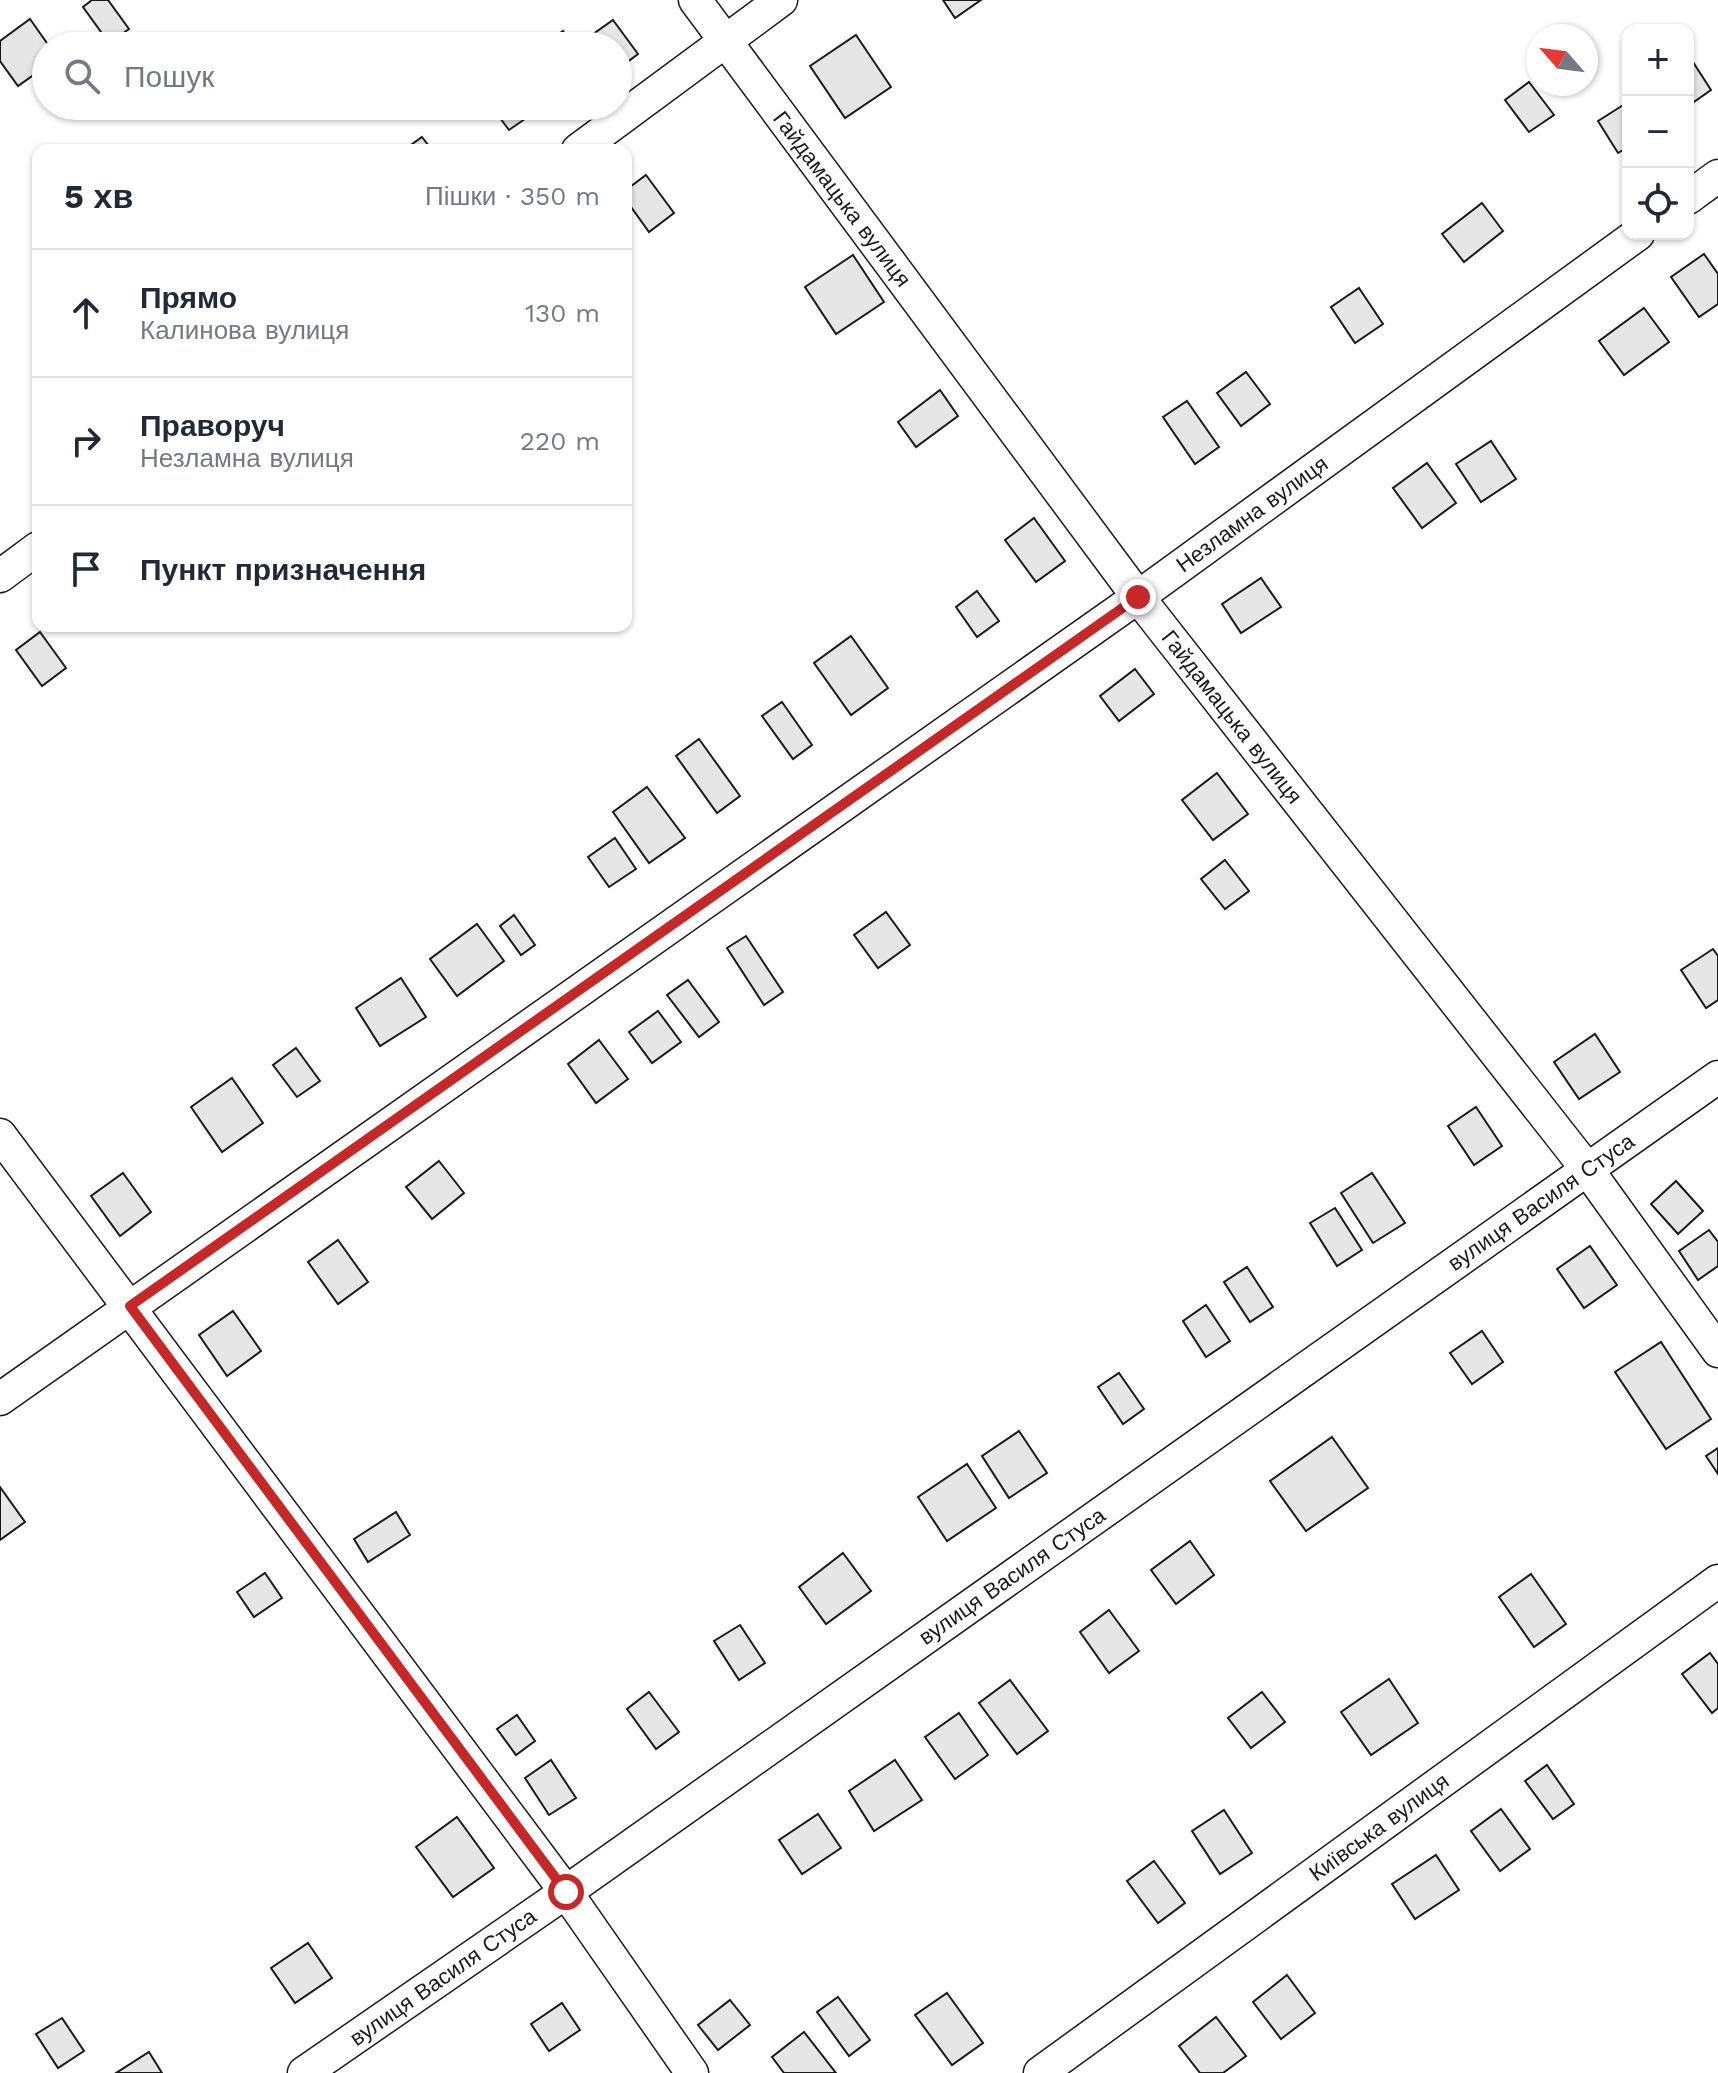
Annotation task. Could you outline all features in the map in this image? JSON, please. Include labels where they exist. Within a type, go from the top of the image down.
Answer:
[{"type":"street","name":"Гайдамацька вулиця","points":[[695,0],[1138,597],[1587,1169],[1718,1351]]},
{"type":"street","points":[[632,110],[781,0]]},
{"type":"street","points":[[586,144],[619,120]]},
{"type":"street","points":[[1694,194],[1718,176]]},
{"type":"street","name":"Незламна вулиця","points":[[0,1399],[1138,597],[1630,240]]},
{"type":"street","points":[[0,576],[32,552]]},
{"type":"street","name":"вулиця Василя Стуса","points":[[304,2073],[566,1892],[1718,1077]]},
{"type":"street","points":[[0,1135],[566,1892],[692,2073]]},
{"type":"street","name":"Київська вулиця","points":[[1040,2073],[1718,1581]]},
{"type":"building","points":[[92,0],[108,0],[129,29],[125,32],[101,32],[83,7]]},
{"type":"building","points":[[943,0],[981,0],[955,18]]},
{"type":"building","points":[[30,19],[39,32],[32,32],[32,76],[18,86],[0,61],[0,41]]},
{"type":"building","points":[[613,20],[622,32],[596,32]]},
{"type":"building","points":[[856,35],[891,87],[845,118],[810,66]]},
{"type":"building","points":[[1694,64],[1711,90],[1694,102]]},
{"type":"building","points":[[1526,84],[1526,96],[1540,96],[1554,115],[1529,132],[1505,100]]},
{"type":"building","points":[[1622,106],[1622,151],[1618,153],[1598,121]]},
{"type":"building","points":[[502,120],[523,120],[509,130]]},
{"type":"building","points":[[422,137],[427,144],[412,144]]},
{"type":"building","points":[[646,175],[674,213],[649,232],[632,208],[632,186]]},
{"type":"building","points":[[1482,203],[1503,231],[1464,262],[1442,234]]},
{"type":"building","points":[[1704,254],[1718,274],[1718,304],[1699,317],[1671,277]]},
{"type":"building","points":[[853,255],[884,302],[836,334],[805,287]]},
{"type":"building","points":[[1359,288],[1383,324],[1355,343],[1331,307]]},
{"type":"building","points":[[1644,308],[1669,342],[1624,375],[1599,341]]},
{"type":"building","points":[[1246,372],[1270,404],[1241,426],[1217,393]]},
{"type":"building","points":[[940,390],[958,416],[916,447],[898,422]]},
{"type":"building","points":[[1187,401],[1219,447],[1195,464],[1163,417]]},
{"type":"building","points":[[1491,441],[1516,479],[1481,502],[1456,464]]},
{"type":"building","points":[[1427,463],[1456,503],[1422,528],[1393,488]]},
{"type":"building","points":[[1034,518],[1065,561],[1036,582],[1005,540]]},
{"type":"building","points":[[1261,578],[1281,607],[1241,633],[1222,604]]},
{"type":"building","points":[[977,591],[999,621],[977,637],[956,607]]},
{"type":"building","points":[[40,632],[66,668],[42,686],[16,650]]},
{"type":"building","points":[[851,636],[888,688],[851,715],[814,663]]},
{"type":"building","points":[[1135,669],[1154,694],[1119,721],[1100,696]]},
{"type":"building","points":[[782,702],[812,745],[793,759],[762,716]]},
{"type":"building","points":[[699,739],[740,796],[717,813],[676,756]]},
{"type":"building","points":[[1217,773],[1248,814],[1213,840],[1182,800]]},
{"type":"building","points":[[647,787],[685,838],[649,863],[613,812]]},
{"type":"building","points":[[615,838],[636,869],[609,887],[588,857]]},
{"type":"building","points":[[1225,860],[1249,891],[1225,909],[1201,879]]},
{"type":"building","points":[[886,912],[910,945],[878,968],[854,935]]},
{"type":"building","points":[[514,915],[535,945],[521,955],[500,926]]},
{"type":"building","points":[[477,924],[504,961],[457,996],[430,959]]},
{"type":"building","points":[[746,936],[783,992],[764,1005],[727,948]]},
{"type":"building","points":[[1713,949],[1718,956],[1718,1000],[1706,1008],[1681,970]]},
{"type":"building","points":[[401,978],[426,1017],[380,1046],[356,1008]]},
{"type":"building","points":[[688,980],[719,1022],[699,1037],[667,995]]},
{"type":"building","points":[[658,1011],[681,1042],[652,1063],[629,1032]]},
{"type":"building","points":[[1595,1034],[1620,1072],[1579,1099],[1554,1062]]},
{"type":"building","points":[[599,1040],[628,1079],[596,1103],[568,1064]]},
{"type":"building","points":[[296,1048],[320,1081],[297,1097],[273,1065]]},
{"type":"building","points":[[232,1078],[263,1123],[222,1152],[191,1107]]},
{"type":"building","points":[[1476,1107],[1502,1146],[1474,1165],[1448,1126]]},
{"type":"building","points":[[439,1161],[464,1193],[432,1219],[406,1187]]},
{"type":"building","points":[[123,1173],[151,1212],[120,1236],[91,1196]]},
{"type":"building","points":[[1372,1173],[1405,1223],[1373,1243],[1341,1193]]},
{"type":"building","points":[[1676,1181],[1703,1211],[1678,1234],[1651,1204]]},
{"type":"building","points":[[1335,1208],[1362,1250],[1337,1266],[1310,1223]]},
{"type":"building","points":[[1709,1230],[1718,1242],[1718,1266],[1698,1280],[1679,1251]]},
{"type":"building","points":[[338,1240],[368,1282],[338,1304],[308,1262]]},
{"type":"building","points":[[1590,1246],[1617,1285],[1584,1308],[1557,1269]]},
{"type":"building","points":[[1247,1267],[1273,1307],[1250,1322],[1224,1282]]},
{"type":"building","points":[[1206,1305],[1230,1341],[1206,1357],[1183,1321]]},
{"type":"building","points":[[233,1311],[261,1351],[227,1376],[199,1335]]},
{"type":"building","points":[[1482,1331],[1503,1362],[1472,1384],[1450,1353]]},
{"type":"building","points":[[1661,1342],[1711,1419],[1666,1449],[1615,1372]]},
{"type":"building","points":[[1119,1373],[1144,1409],[1123,1424],[1098,1387]]},
{"type":"building","points":[[1019,1431],[1047,1473],[1009,1498],[982,1456]]},
{"type":"building","points":[[1332,1437],[1368,1488],[1306,1531],[1270,1481]]},
{"type":"building","points":[[1718,1448],[1718,1474],[1706,1456]]},
{"type":"building","points":[[967,1464],[996,1508],[947,1541],[918,1497]]},
{"type":"building","points":[[0,1487],[25,1522],[0,1540]]},
{"type":"building","points":[[396,1512],[410,1535],[368,1562],[354,1539]]},
{"type":"building","points":[[1190,1541],[1214,1575],[1176,1604],[1151,1570]]},
{"type":"building","points":[[843,1553],[871,1591],[826,1624],[799,1587]]},
{"type":"building","points":[[265,1573],[282,1598],[254,1617],[237,1592]]},
{"type":"building","points":[[1531,1574],[1566,1624],[1534,1647],[1499,1597]]},
{"type":"building","points":[[1109,1610],[1139,1651],[1109,1673],[1080,1632]]},
{"type":"building","points":[[740,1625],[765,1663],[739,1680],[714,1641]]},
{"type":"building","points":[[1710,1653],[1718,1664],[1718,1708],[1712,1713],[1682,1674]]},
{"type":"building","points":[[1389,1679],[1418,1723],[1371,1755],[1341,1712]]},
{"type":"building","points":[[1010,1680],[1048,1731],[1017,1754],[979,1703]]},
{"type":"building","points":[[649,1692],[679,1732],[656,1749],[627,1709]]},
{"type":"building","points":[[1262,1692],[1285,1722],[1251,1748],[1228,1718]]},
{"type":"building","points":[[959,1713],[988,1755],[955,1779],[925,1737]]},
{"type":"building","points":[[517,1715],[535,1741],[516,1755],[497,1729]]},
{"type":"building","points":[[551,1760],[576,1798],[549,1815],[525,1778]]},
{"type":"building","points":[[895,1760],[922,1800],[874,1831],[849,1791]]},
{"type":"building","points":[[1547,1765],[1574,1804],[1553,1819],[1525,1781]]},
{"type":"building","points":[[1501,1809],[1530,1849],[1500,1871],[1471,1831]]},
{"type":"building","points":[[1224,1810],[1252,1853],[1220,1874],[1192,1831]]},
{"type":"building","points":[[818,1814],[841,1848],[802,1874],[779,1840]]},
{"type":"building","points":[[457,1817],[494,1868],[453,1897],[416,1847]]},
{"type":"building","points":[[1436,1855],[1459,1890],[1415,1919],[1392,1884]]},
{"type":"building","points":[[1154,1861],[1185,1903],[1158,1923],[1127,1881]]},
{"type":"building","points":[[308,1943],[332,1978],[295,2003],[271,1968]]},
{"type":"building","points":[[1287,1975],[1315,2013],[1281,2039],[1253,2002]]},
{"type":"building","points":[[947,1993],[983,2043],[952,2065],[915,2015]]},
{"type":"building","points":[[838,1997],[870,2040],[849,2056],[817,2012]]},
{"type":"building","points":[[730,2000],[750,2025],[718,2050],[698,2025]]},
{"type":"building","points":[[562,2003],[580,2030],[549,2051],[531,2024]]},
{"type":"building","points":[[1216,2017],[1246,2056],[1223,2073],[1200,2073],[1179,2046]]},
{"type":"building","points":[[62,2018],[84,2051],[58,2068],[36,2034]]},
{"type":"building","points":[[804,2032],[836,2073],[784,2073],[772,2057]]},
{"type":"building","points":[[149,2052],[162,2073],[116,2073]]},
{"type":"route","points":[[566,1892],[130,1306],[1138,597]]}]
